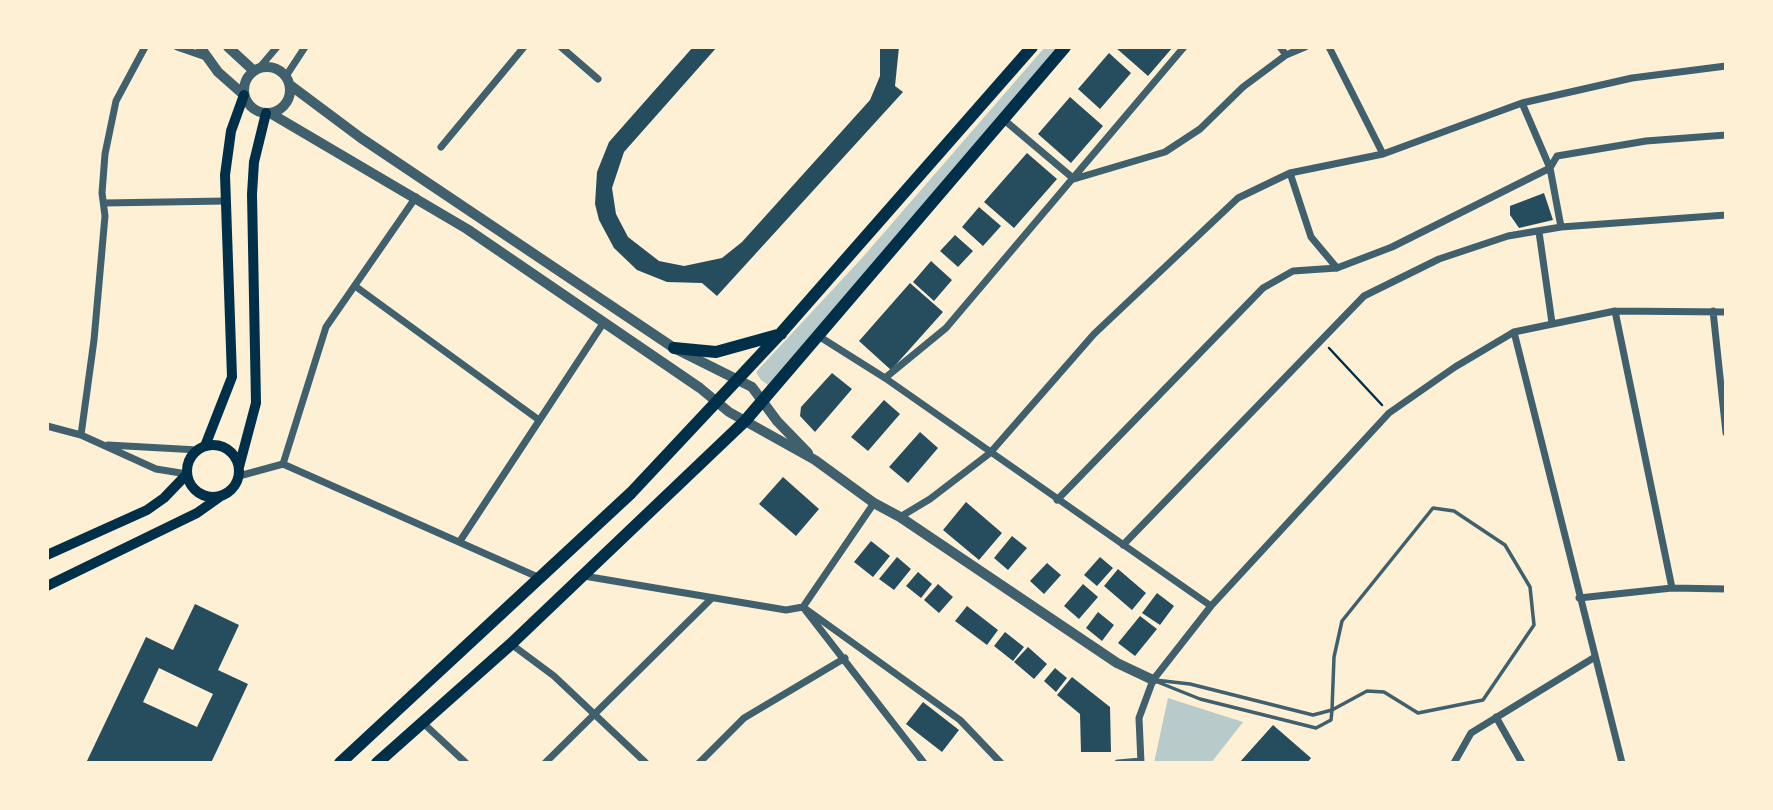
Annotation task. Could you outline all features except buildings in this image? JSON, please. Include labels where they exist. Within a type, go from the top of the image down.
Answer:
[{"type":"highway","points":[[340,763],[631,493],[735,378],[781,333],[1032,47]]},
{"type":"highway","points":[[377,763],[511,644],[580,575],[744,421],[820,337],[1065,47]]},
{"type":"highway","points":[[674,348],[716,352],[781,333]]},
{"type":"main road","points":[[201,448],[232,377],[225,201],[231,131],[244,95]]},
{"type":"main road","points":[[47,586],[197,513],[230,491],[239,471],[256,403],[252,194],[254,162],[268,113]]},
{"type":"main road","points":[[221,496],[203,495],[190,483],[187,474],[191,456],[201,448],[216,445],[226,449],[239,471]]},
{"type":"main road","points":[[47,555],[147,510],[164,498],[187,474]]},
{"type":"street","points":[[81,435],[94,340],[105,154],[116,101],[145,47]]},
{"type":"street","points":[[177,47],[207,57]]},
{"type":"street","points":[[201,47],[207,57],[244,95],[251,107],[268,113],[416,197],[604,322],[744,421],[816,460],[874,503],[900,517],[1117,663],[1153,680]]},
{"type":"street","points":[[228,47],[257,69],[279,70],[288,81],[361,138],[674,348],[752,387],[777,421],[816,460]]},
{"type":"street","points":[[244,95],[245,81],[277,47]]},
{"type":"street","points":[[268,113],[286,103],[288,81],[305,47]]},
{"type":"street","points":[[441,147],[524,47]]},
{"type":"street","points":[[561,47],[598,79]]},
{"type":"street","points":[[885,378],[946,328],[1184,47]]},
{"type":"street","points":[[1280,47],[1286,55]]},
{"type":"street","points":[[1074,179],[1165,152],[1200,129],[1243,87],[1286,55],[1305,47]]},
{"type":"street","points":[[1328,47],[1383,154]]},
{"type":"street","points":[[900,517],[930,499],[990,453],[1094,334],[1238,198],[1290,173],[1383,154],[1522,103],[1632,78],[1726,66]]},
{"type":"street","points":[[1522,103],[1550,168],[1561,227]]},
{"type":"street","points":[[1003,118],[1074,179]]},
{"type":"street","points":[[1057,500],[1263,288],[1293,271],[1337,268],[1392,247],[1550,168],[1557,156],[1646,141],[1726,135]]},
{"type":"street","points":[[1290,173],[1311,236],[1337,268]]},
{"type":"street","points":[[283,464],[326,327],[416,197]]},
{"type":"street","points":[[104,203],[225,201]]},
{"type":"street","points":[[1123,545],[1364,296],[1439,259],[1508,236],[1561,227],[1726,215]]},
{"type":"street","points":[[1539,232],[1552,323]]},
{"type":"street","points":[[355,286],[540,421]]},
{"type":"street","points":[[1615,311],[1672,588]]},
{"type":"street","points":[[1118,763],[1141,762],[1139,718],[1153,680],[1211,606],[1389,413],[1455,367],[1514,332],[1615,311],[1726,312]]},
{"type":"street","points":[[1713,311],[1726,433]]},
{"type":"street","points":[[460,541],[604,322]]},
{"type":"street","points":[[1514,332],[1622,763]]},
{"type":"street","points":[[820,337],[885,378],[1211,606]]},
{"type":"street","points":[[47,426],[81,435],[156,470],[187,474]]},
{"type":"street","points":[[103,445],[201,448]]},
{"type":"street","points":[[239,471],[283,464],[540,578]]},
{"type":"street","points":[[580,575],[786,610],[803,607],[874,503]]},
{"type":"street","points":[[1579,598],[1672,588],[1726,589]]},
{"type":"street","points":[[545,763],[712,598]]},
{"type":"street","points":[[803,607],[924,763]]},
{"type":"street","points":[[803,607],[960,720],[1001,763]]},
{"type":"street","points":[[511,644],[554,676],[646,763]]},
{"type":"street","points":[[1454,763],[1456,754],[1471,733],[1595,657]]},
{"type":"street","points":[[699,763],[744,718],[845,658]]},
{"type":"street","points":[[1496,718],[1522,763]]},
{"type":"street","points":[[421,722],[466,763]]},
{"type":"lane","points":[[1153,680],[1190,684],[1313,715],[1332,710],[1367,691],[1384,692],[1418,713],[1483,700],[1534,625],[1530,587],[1505,545],[1454,510],[1433,508],[1342,621],[1334,657],[1332,710],[1331,720],[1316,728],[1200,699],[1153,680]]},
{"type":"path","points":[[1321,339],[1389,413]]},
{"type":"shaded area","points":[[1045,47],[1059,47],[768,385],[761,380],[756,372],[862,258]]},
{"type":"shaded area","points":[[1168,698],[1243,722],[1211,763],[1154,763]]}]
